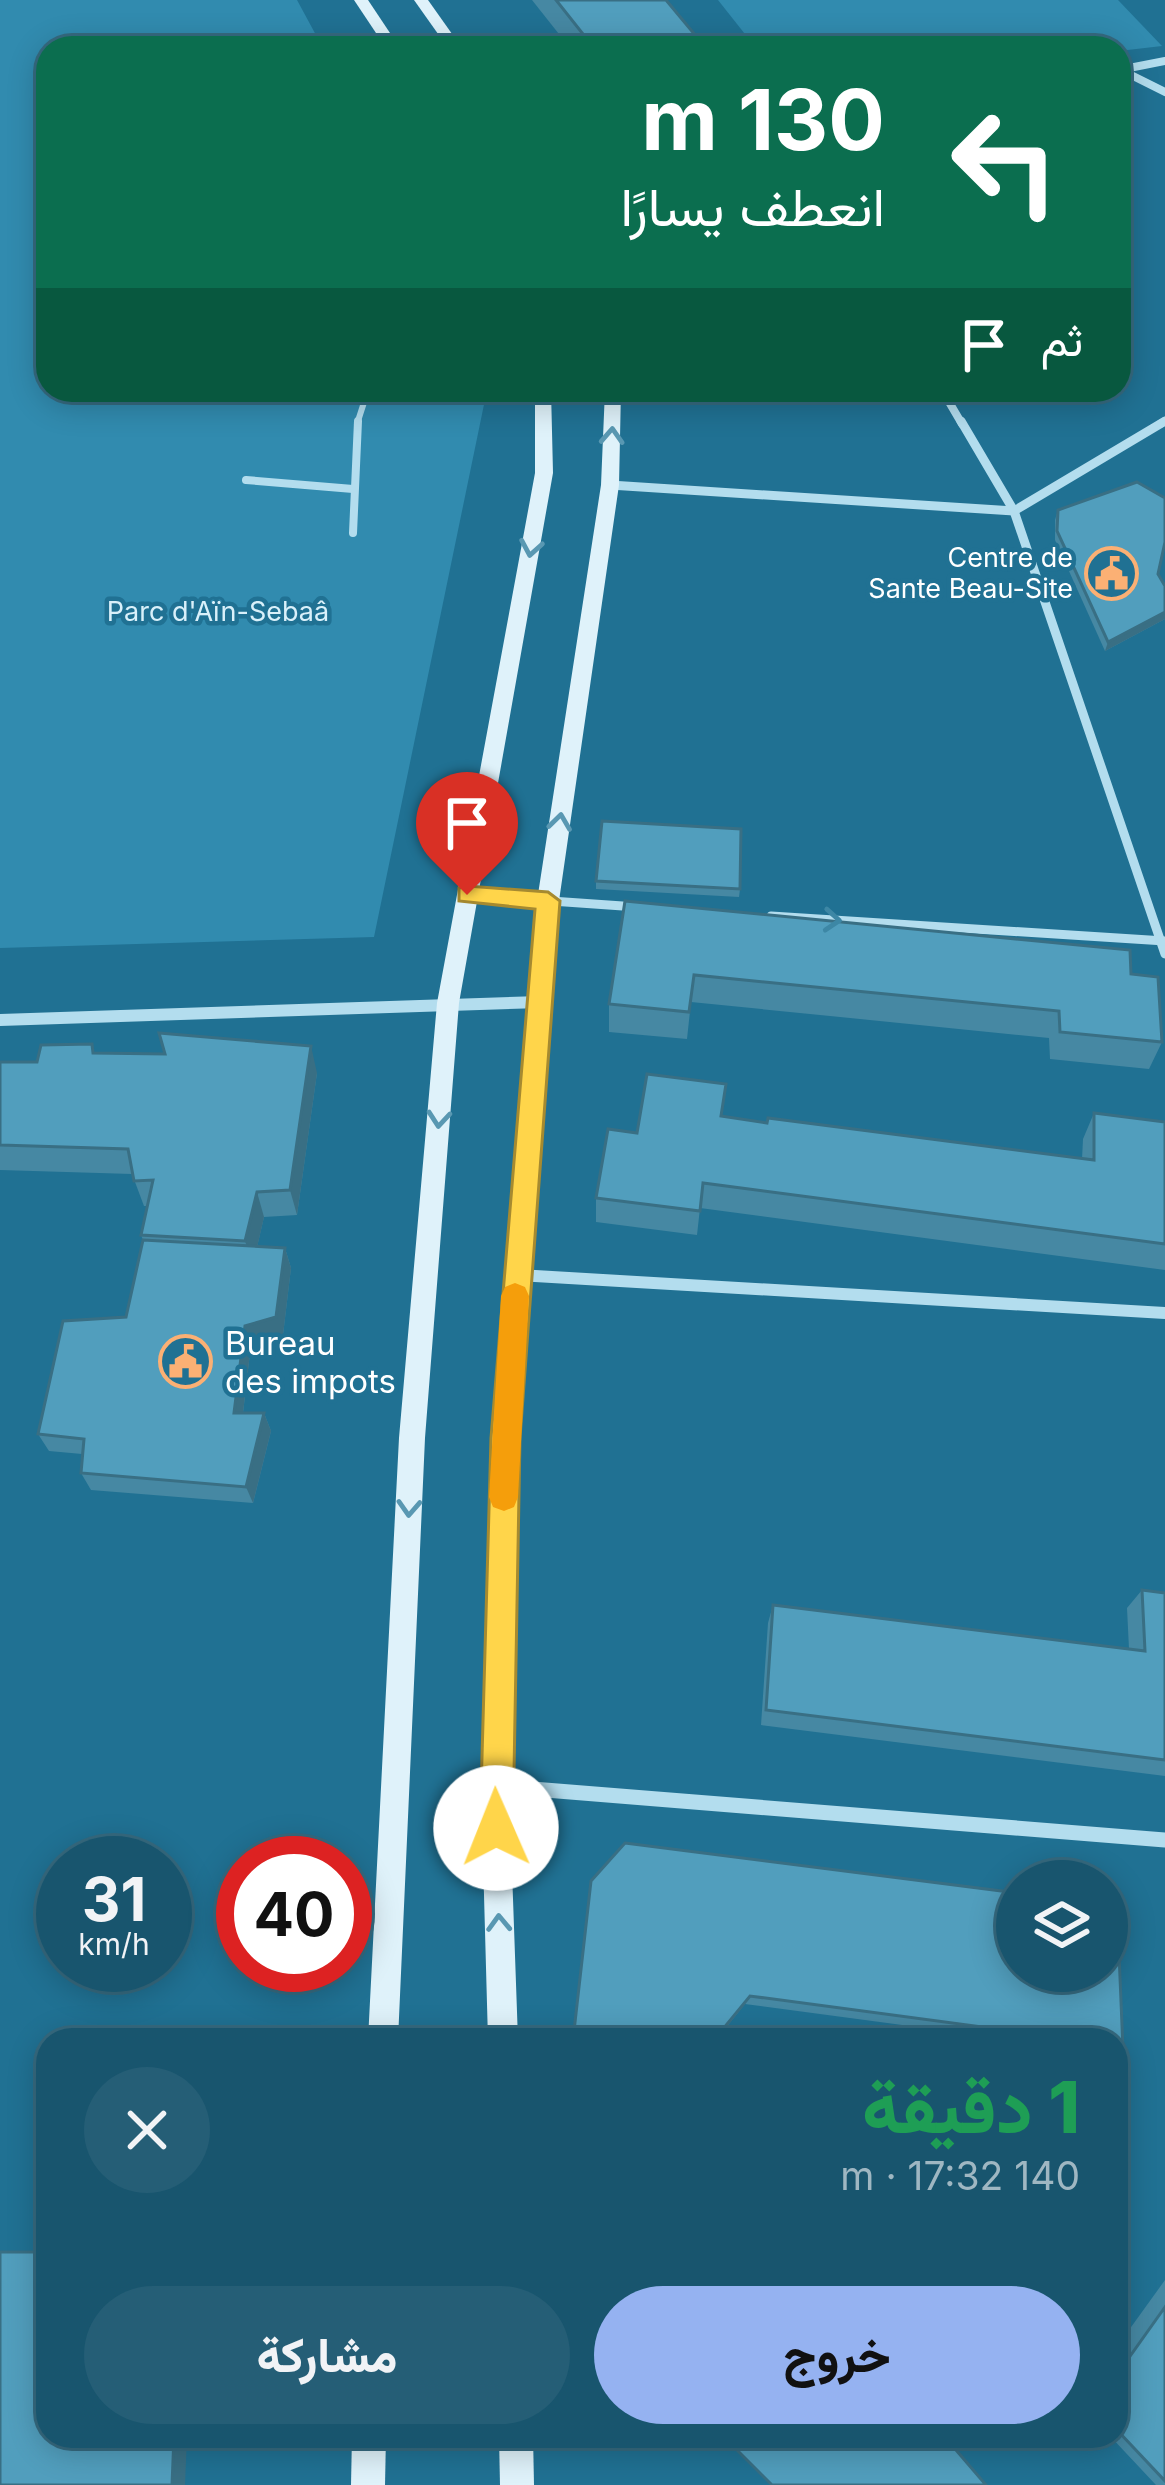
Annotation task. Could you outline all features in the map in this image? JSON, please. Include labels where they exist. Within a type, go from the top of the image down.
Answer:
[{"type":"street","points":[[362,0],[384,36]]},
{"type":"street","points":[[421,0],[446,36]]},
{"type":"street","points":[[1131,67],[1165,61]]},
{"type":"street","points":[[1131,74],[1165,92]]},
{"type":"street","points":[[384,2028],[412,1438],[448,1003],[544,473],[543,402]]},
{"type":"street","points":[[503,2028],[495,1786],[506,1438],[517,1275],[548,901],[610,485],[613,402]]},
{"type":"street","points":[[760,915],[1164,945],[1014,511],[949,402]]},
{"type":"street","points":[[610,485],[1014,511],[1165,421]]},
{"type":"street","points":[[467,895],[642,908]]},
{"type":"street","points":[[0,1020],[540,1002]]},
{"type":"street","points":[[517,1275],[1165,1313]]},
{"type":"street","points":[[495,1786],[1165,1840]]},
{"type":"street","points":[[368,2485],[369,2448]]},
{"type":"street","points":[[516,2448],[518,2485]]},
{"type":"lane","points":[[353,533],[355,424],[363,402]]},
{"type":"lane","points":[[246,480],[353,489]]},
{"type":"green space","name":"Parc d'Aïn-Sebaâ","points":[[0,0],[297,0],[316,36],[36,36],[36,402],[485,402],[374,937],[0,948]]},
{"type":"green space","points":[[718,0],[1118,0],[1162,46],[1131,50],[1131,36],[746,36]]},
{"type":"building","points":[[556,0],[666,0],[696,36],[584,36]]},
{"type":"building","name":"Centre de Sante Beau-Site","points":[[1137,482],[1165,498],[1165,542],[1158,574],[1165,586],[1165,612],[1108,642],[1057,531],[1058,510]]},
{"type":"building","points":[[602,821],[741,829],[740,889],[596,881]]},
{"type":"building","points":[[625,901],[1130,950],[1131,974],[1158,977],[1162,1042],[1060,1032],[1059,1011],[694,975],[689,1012],[609,1004]]},
{"type":"building","points":[[159,1033],[311,1046],[290,1190],[257,1192],[245,1241],[141,1235],[153,1180],[134,1181],[128,1149],[0,1145],[0,1062],[37,1062],[41,1045],[92,1044],[93,1053],[165,1054]]},
{"type":"building","points":[[647,1074],[726,1084],[721,1116],[1094,1160],[1094,1113],[1165,1122],[1165,1244],[703,1183],[700,1211],[596,1198],[608,1129],[637,1133]]},
{"type":"building","points":[[143,1240],[285,1248],[276,1317],[245,1326],[234,1413],[264,1413],[246,1487],[81,1473],[84,1439],[38,1434],[63,1321],[126,1317]]},
{"type":"building","points":[[1142,1590],[1165,1593],[1165,1760],[766,1710],[773,1605],[1145,1651]]},
{"type":"building","points":[[625,1843],[996,1890],[996,1992],[1121,1992],[1122,2028],[990,2028],[750,1996],[724,2028],[574,2028],[591,1881]]},
{"type":"building","points":[[0,2252],[36,2252],[36,2448],[174,2448],[172,2485],[0,2485]]},
{"type":"building","points":[[1165,2307],[1165,2481],[1128,2442],[1128,2359]]},
{"type":"building","points":[[735,2448],[954,2448],[986,2485],[772,2485]]},
{"type":"slow traffic","points":[[504,1497],[515,1296]]},
{"type":"place","name":"Centre de Sante Beau-Site","points":[[1112,573]]},
{"type":"place","name":"Bureau des impots","points":[[186,1362]]},
{"type":"route","points":[[467,895],[548,901],[506,1438],[496,1828]]}]
